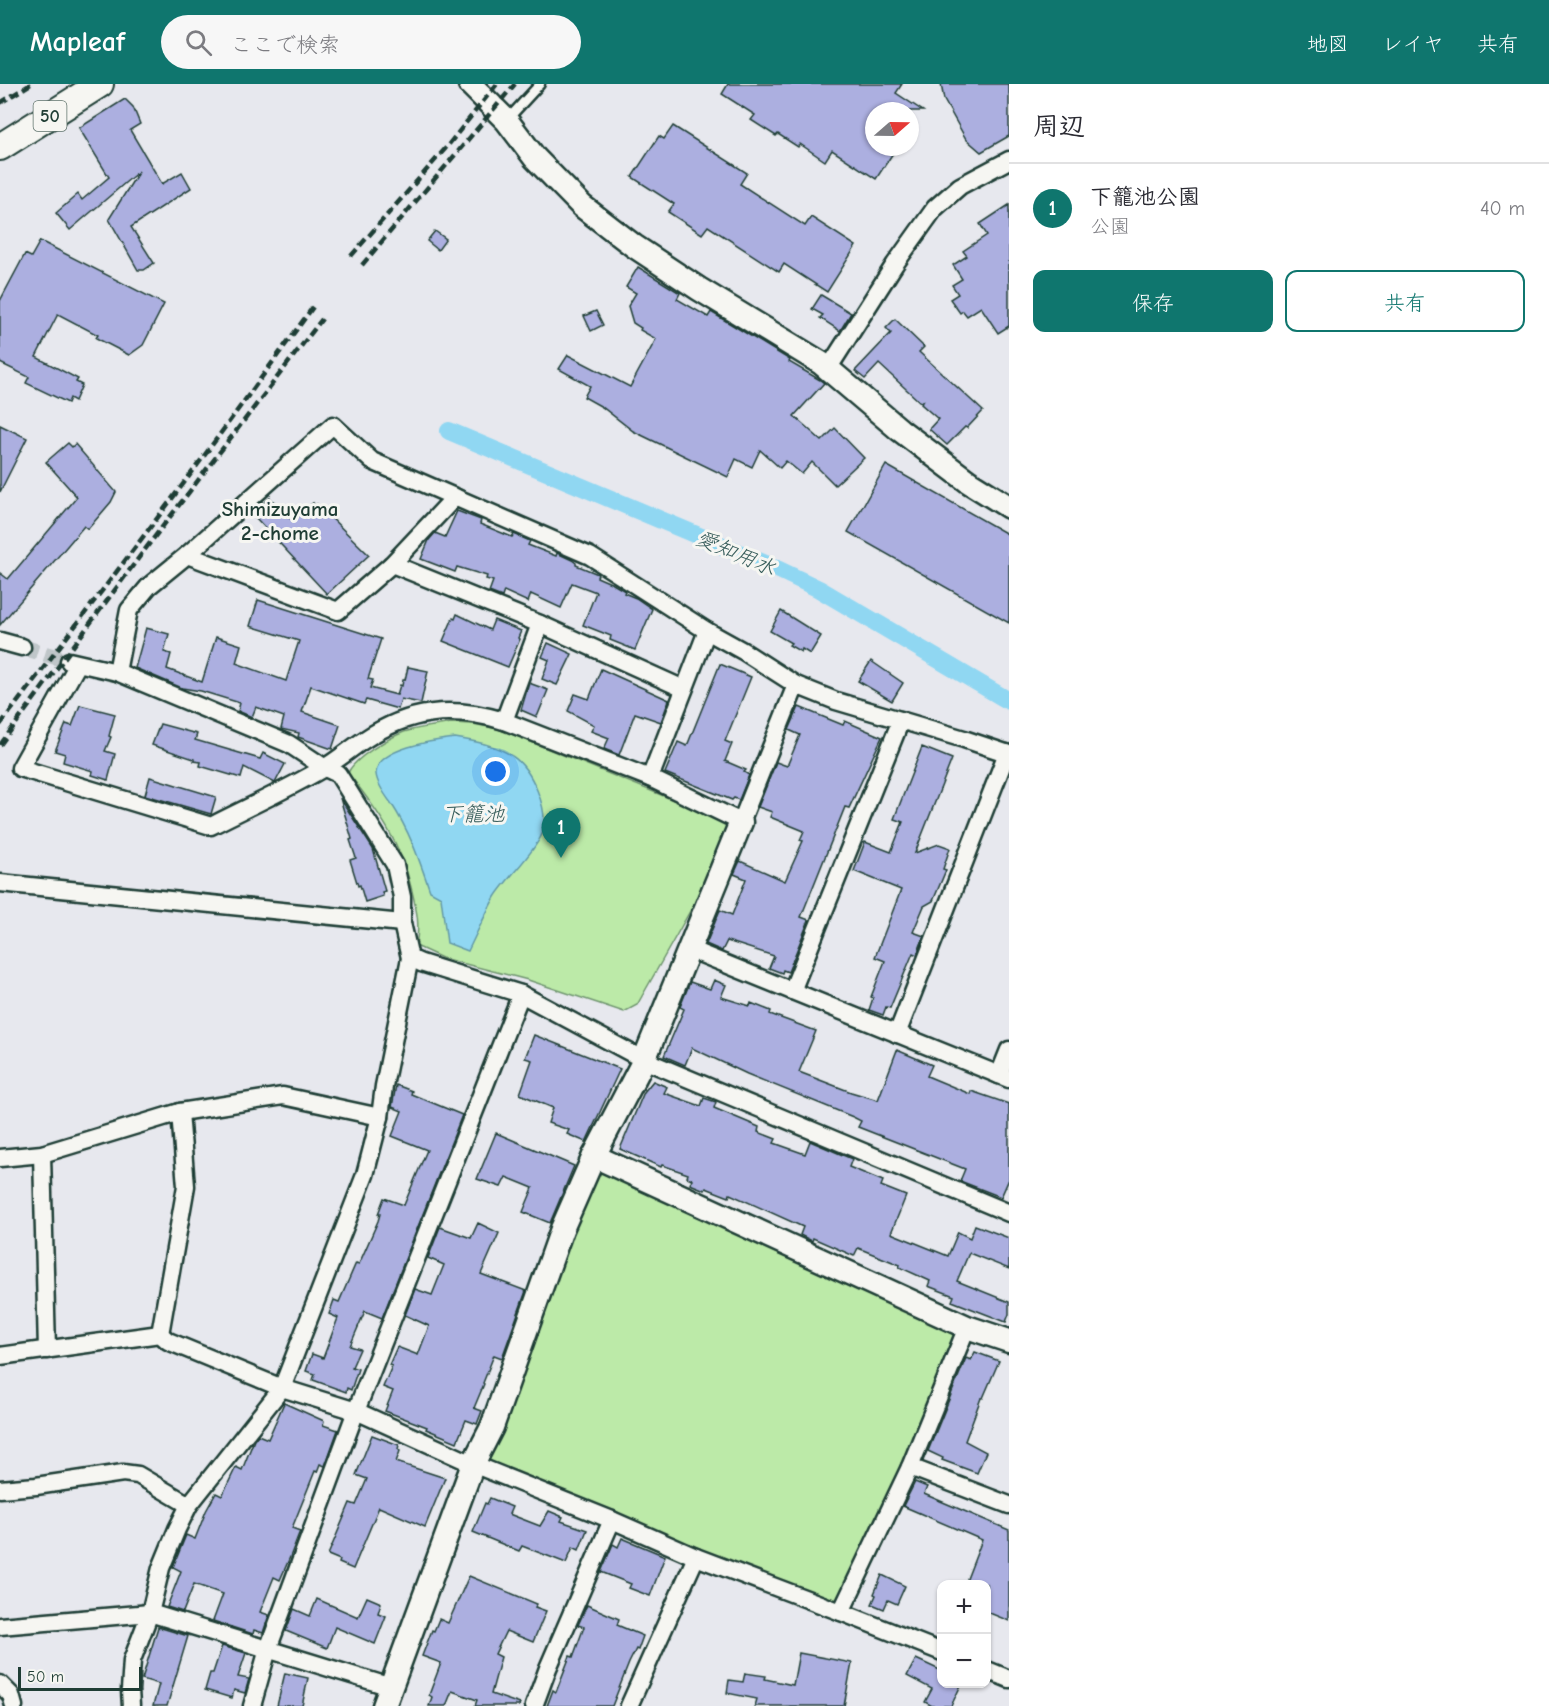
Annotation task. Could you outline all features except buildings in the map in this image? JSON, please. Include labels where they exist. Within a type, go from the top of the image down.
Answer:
[{"type":"main road","name":"50","points":[[0,147],[100,84]]},
{"type":"street","points":[[470,84],[507,120],[535,158],[582,206],[643,252],[828,369],[900,430],[969,482],[1009,507]]},
{"type":"street","points":[[828,369],[895,264],[935,208],[960,186],[1009,160]]},
{"type":"street","points":[[117,672],[129,610],[149,586],[333,425],[372,461],[590,556],[796,685],[836,701],[1008,754],[897,1034]]},
{"type":"street","points":[[187,555],[338,611],[392,564],[455,497]]},
{"type":"street","points":[[392,564],[540,624],[684,689]]},
{"type":"street","points":[[504,721],[540,624]]},
{"type":"street","points":[[650,778],[707,631]]},
{"type":"street","points":[[0,641],[22,647]]},
{"type":"street","points":[[131,1706],[132,1660],[150,1613],[161,1568],[189,1505],[282,1388],[365,1175],[380,1117],[384,1086],[410,958],[402,923],[402,897],[395,865],[338,774],[325,768],[289,744],[117,672],[74,663],[20,768],[211,826],[325,768],[388,725],[417,715],[442,711],[460,711],[504,721],[650,778],[741,822]]},
{"type":"street","points":[[0,1626],[150,1613],[268,1648],[387,1696],[473,1464],[492,1426],[562,1229],[594,1156],[644,1060],[796,685]]},
{"type":"street","points":[[792,991],[901,720]]},
{"type":"street","points":[[0,883],[402,923]]},
{"type":"street","points":[[689,949],[1004,1077],[1009,1050]]},
{"type":"street","points":[[410,958],[521,994],[644,1060],[1009,1213]]},
{"type":"street","points":[[252,1706],[268,1648],[356,1411],[521,994]]},
{"type":"street","points":[[0,1158],[42,1154],[180,1113],[283,1096],[380,1117]]},
{"type":"street","points":[[160,1334],[186,1186],[180,1113]]},
{"type":"street","points":[[42,1154],[47,1350]]},
{"type":"street","points":[[594,1156],[967,1327],[1009,1341]]},
{"type":"street","points":[[841,1612],[910,1467],[967,1327]]},
{"type":"street","points":[[0,1356],[160,1334],[168,1341],[282,1388],[356,1411],[473,1464],[612,1520],[696,1557],[937,1650]]},
{"type":"street","points":[[910,1467],[1009,1505]]},
{"type":"street","points":[[0,1489],[123,1473],[138,1475],[189,1505]]},
{"type":"street","points":[[534,1706],[612,1520]]},
{"type":"street","points":[[629,1706],[696,1557]]},
{"type":"street","points":[[991,1672],[1009,1679]]},
{"type":"street","points":[[0,1684],[11,1695],[14,1706]]},
{"type":"lane","points":[[507,120],[540,84]]},
{"type":"green space","points":[[451,723],[499,729],[730,823],[734,833],[637,1005],[624,1012],[528,980],[442,958],[416,946],[417,912],[402,857],[379,814],[348,773],[364,755],[404,732]]},
{"type":"green space","points":[[594,1156],[967,1327],[841,1612],[473,1464]]},
{"type":"water","name":"下籠池","points":[[455,738],[492,746],[512,756],[532,780],[538,791],[544,814],[542,834],[495,897],[468,951],[447,943],[441,897],[430,891],[409,835],[378,782],[376,774],[378,765],[396,752],[422,743]]},
{"type":"waterway","name":"愛知用水","points":[[449,431],[775,568],[819,589],[1009,701]]},
{"type":"tunnel","points":[[22,647],[69,661]]},
{"type":"railway","points":[[0,103],[31,84]]},
{"type":"railway","points":[[351,256],[445,149],[497,84]]},
{"type":"railway","points":[[362,265],[515,84]]},
{"type":"railway","points":[[0,725],[193,471],[313,307]]},
{"type":"railway","points":[[0,745],[143,552],[322,319]]},
{"type":"place","name":"下籠池公園","points":[[561,858]]},
{"type":"district","name":"Shimizuyama 2-chome","points":[[280,521]]}]
